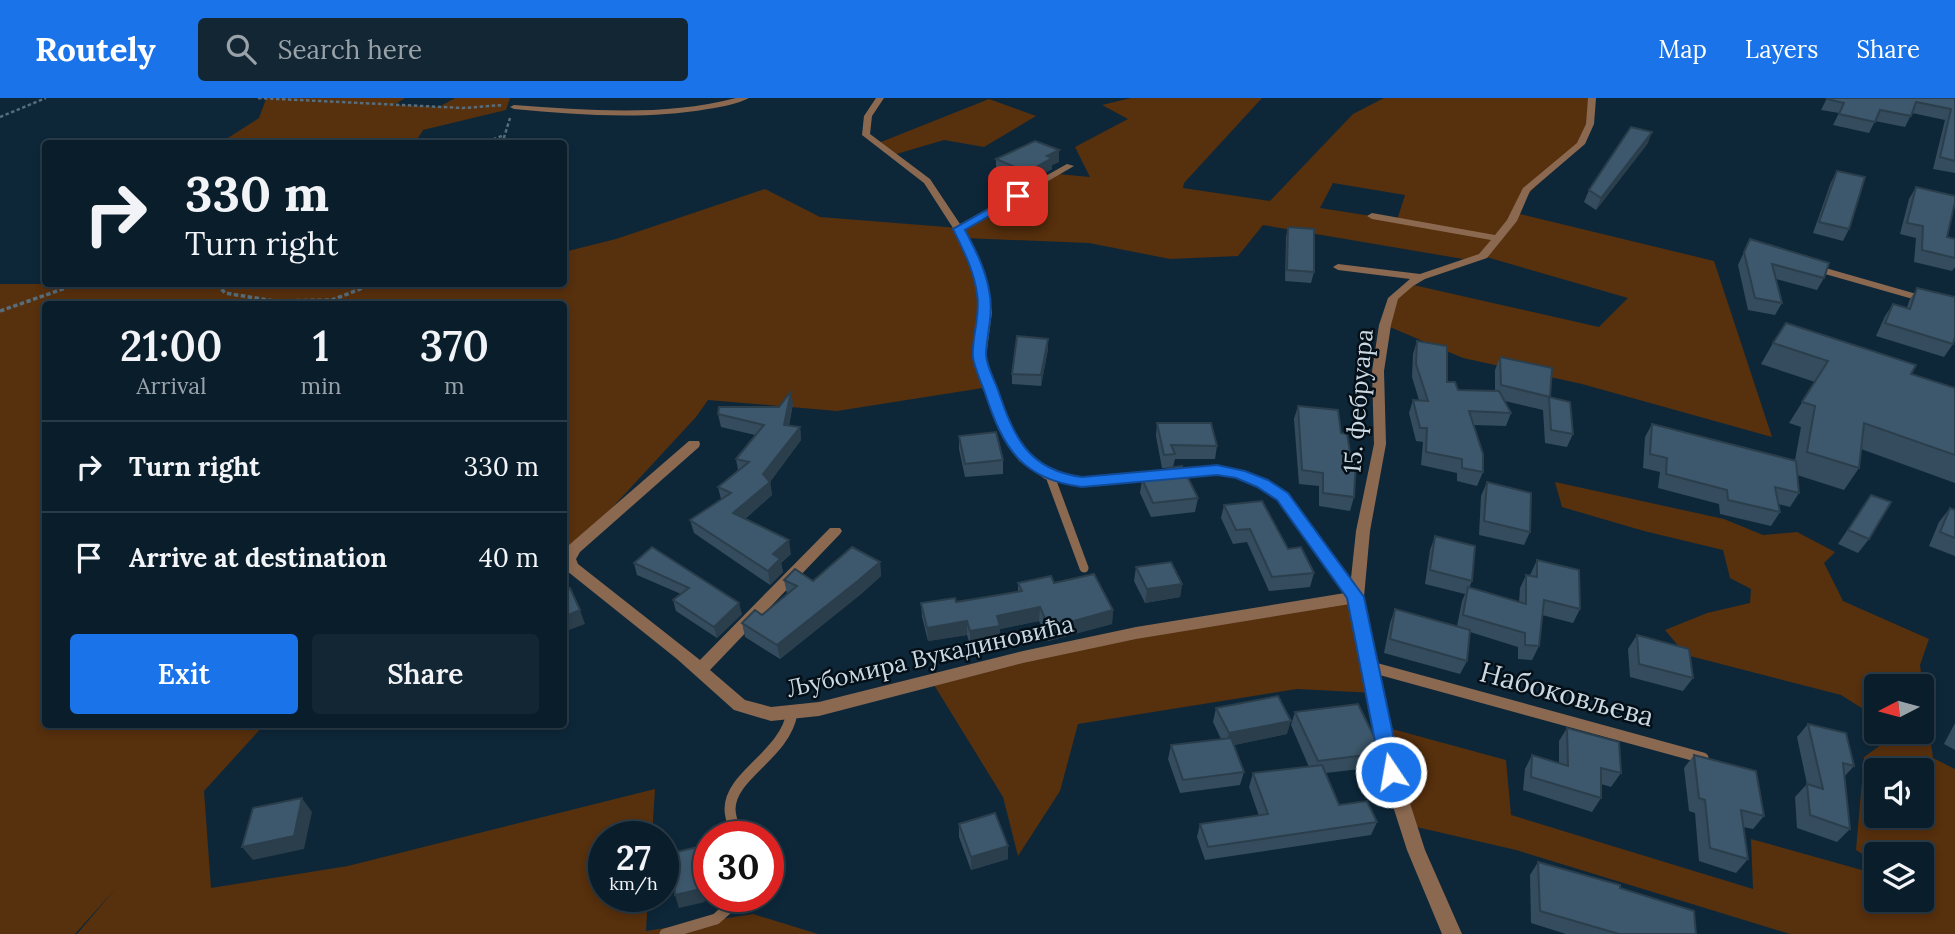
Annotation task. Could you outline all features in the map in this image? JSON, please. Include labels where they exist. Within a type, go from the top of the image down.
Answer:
[{"type":"street","points":[[514,107],[600,115],[652,115],[709,108],[745,98]]},
{"type":"street","points":[[880,98],[869,116],[866,135],[927,181],[959,229],[976,264],[986,312],[979,357],[1013,444],[1024,458],[1050,476],[1082,482],[1217,470],[1240,474],[1262,483],[1282,496],[1356,597],[1391,772],[1416,850],[1452,934]]},
{"type":"street","name":"15. фебруара","points":[[1356,597],[1363,531],[1380,444],[1378,371],[1385,325],[1393,298],[1422,277],[1483,256],[1512,221],[1526,190],[1581,144],[1590,124],[1592,98]]},
{"type":"street","points":[[959,229],[1070,166]]},
{"type":"street","points":[[1372,216],[1497,238]]},
{"type":"street","points":[[1791,261],[1955,308]]},
{"type":"street","points":[[1338,267],[1422,277]]},
{"type":"street","name":"Љубомира Вукадиновића","points":[[695,444],[574,549],[569,559],[572,567],[683,655],[740,705],[771,714],[819,709],[1010,660],[1136,633],[1356,597]]},
{"type":"street","points":[[699,671],[835,531]]},
{"type":"lane","points":[[1050,476],[1084,568]]},
{"type":"lane","name":"Набоковљева","points":[[1371,667],[1715,762]]},
{"type":"lane","points":[[732,821],[730,814],[733,793],[789,730],[792,713]]},
{"type":"lane","points":[[665,934],[716,921],[728,912]]},
{"type":"path","points":[[0,117],[46,98]]},
{"type":"path","points":[[258,98],[463,108],[506,105],[514,107],[503,140]]},
{"type":"path","points":[[491,140],[505,134]]},
{"type":"path","points":[[0,311],[68,287]]},
{"type":"path","points":[[220,287],[225,293],[274,301],[332,300],[365,287]]},
{"type":"shaded area","points":[[255,98],[405,98],[394,105],[439,107],[455,98],[510,98],[506,110],[423,130],[417,140],[225,140],[259,118],[266,99]]},
{"type":"shaded area","points":[[1131,98],[1262,98],[1184,183],[1183,188],[1270,201],[1353,114],[1384,98],[1592,98],[1590,122],[1583,138],[1575,150],[1523,200],[1516,213],[1714,261],[1772,437],[1582,384],[1463,358],[1385,325],[1393,298],[1409,284],[1599,327],[1628,298],[1483,256],[1469,260],[1263,225],[1238,256],[1170,259],[1089,243],[964,238],[986,312],[980,357],[989,387],[837,411],[708,400],[696,417],[574,549],[567,552],[567,301],[42,301],[42,728],[261,728],[204,791],[211,888],[348,866],[655,789],[653,821],[588,821],[588,912],[647,912],[646,931],[753,914],[818,934],[77,934],[117,887],[75,934],[0,934],[0,284],[42,284],[42,287],[567,287],[567,251],[616,239],[765,189],[820,217],[959,228],[1058,174],[1090,177],[1075,147],[1128,119],[1102,105]],"holes":[[[1333,183],[1405,195],[1397,220],[1320,208]]]},
{"type":"shaded area","points":[[989,99],[1036,116],[984,147],[944,140],[893,155],[876,144]]},
{"type":"shaded area","points":[[1555,482],[1724,519],[1763,535],[1797,532],[1835,552],[1824,563],[1843,601],[1929,639],[1920,665],[1921,674],[1864,674],[1864,709],[1841,695],[1686,655],[1665,630],[1707,613],[1750,603],[1751,589],[1730,578],[1723,550],[1562,507]]},
{"type":"shaded area","points":[[1356,597],[1375,693],[1297,689],[1078,724],[1060,791],[1018,856],[1003,797],[931,680],[1023,657]]},
{"type":"shaded area","points":[[1381,726],[1506,760],[1511,815],[1753,889],[1751,839],[1864,871],[1864,912],[1934,912],[1934,842],[1864,842],[1864,855],[1856,850],[1864,757],[1882,744],[1931,744],[1933,758],[1864,758],[1864,828],[1934,828],[1934,758],[1955,769],[1955,934],[1790,934],[1516,850],[1408,825]]},
{"type":"building","points":[[1828,98],[1955,98],[1955,161],[1940,157],[1951,109],[1916,102],[1911,116],[1880,110],[1875,122],[1839,114],[1844,103]]},
{"type":"building","points":[[1631,127],[1652,132],[1601,198],[1589,190]]},
{"type":"building","points":[[1035,141],[1059,150],[1047,156],[1052,158],[1027,172],[996,159]]},
{"type":"building","points":[[1837,171],[1865,177],[1849,229],[1819,222]]},
{"type":"building","points":[[1916,187],[1955,196],[1947,237],[1955,239],[1955,258],[1922,250],[1923,226],[1907,223]]},
{"type":"building","points":[[1288,227],[1314,229],[1314,272],[1287,270]]},
{"type":"building","points":[[1750,239],[1829,263],[1824,278],[1772,264],[1782,303],[1755,298],[1744,252]]},
{"type":"building","points":[[1917,288],[1955,297],[1953,344],[1885,323],[1893,304],[1910,309]]},
{"type":"building","points":[[1786,323],[1916,365],[1911,374],[1955,388],[1955,455],[1864,423],[1859,468],[1807,452],[1815,406],[1802,402],[1828,361],[1773,343]]},
{"type":"building","points":[[1017,336],[1048,339],[1041,375],[1012,374]]},
{"type":"building","points":[[1417,341],[1447,346],[1447,382],[1455,382],[1458,390],[1499,391],[1511,413],[1469,411],[1483,454],[1483,472],[1462,468],[1462,459],[1426,452],[1427,428],[1420,428],[1413,400],[1428,401],[1416,364]]},
{"type":"building","points":[[1500,357],[1552,368],[1550,397],[1501,385]]},
{"type":"building","points":[[791,391],[784,425],[800,427],[763,474],[770,482],[733,513],[789,540],[773,554],[780,559],[768,571],[690,520],[731,493],[718,487],[749,462],[736,459],[764,425],[718,414],[719,407],[779,407]]},
{"type":"building","points":[[1549,397],[1570,402],[1573,434],[1551,430]]},
{"type":"building","points":[[1298,406],[1338,410],[1341,433],[1347,434],[1351,458],[1356,459],[1354,497],[1323,493],[1323,473],[1302,470]]},
{"type":"building","points":[[1157,423],[1211,423],[1217,446],[1171,445],[1175,454],[1164,455]]},
{"type":"building","points":[[1652,424],[1796,461],[1799,493],[1775,487],[1780,512],[1728,500],[1727,490],[1666,474],[1667,458],[1650,454]]},
{"type":"building","points":[[996,432],[1003,460],[965,464],[959,436]]},
{"type":"building","points":[[1182,466],[1198,498],[1153,503],[1142,479],[1169,476],[1167,468]]},
{"type":"building","points":[[1487,482],[1531,493],[1530,532],[1484,521]]},
{"type":"building","points":[[1871,495],[1891,502],[1869,539],[1848,530]]},
{"type":"building","points":[[1262,501],[1288,549],[1301,547],[1314,573],[1272,577],[1250,529],[1236,530],[1224,505]]},
{"type":"building","points":[[1950,508],[1955,510],[1955,538],[1940,532]]},
{"type":"building","points":[[1435,536],[1475,546],[1472,581],[1430,570]]},
{"type":"building","points":[[652,547],[739,603],[714,627],[673,600],[689,588],[634,563]]},
{"type":"building","points":[[852,547],[880,562],[777,645],[742,623],[755,610],[762,615],[797,586],[784,580],[795,569],[813,581]]},
{"type":"building","points":[[1537,560],[1579,570],[1580,609],[1544,600],[1539,646],[1525,645],[1525,633],[1463,615],[1468,587],[1526,604],[1526,575],[1537,577]]},
{"type":"building","points":[[1171,562],[1182,584],[1147,589],[1136,567]]},
{"type":"building","points":[[1094,574],[1113,610],[1049,628],[1040,607],[997,616],[1000,626],[970,631],[967,621],[927,628],[921,603],[955,598],[956,602],[1022,591],[1018,583],[1051,576],[1054,583]]},
{"type":"building","points":[[570,588],[580,610],[567,616],[567,589]]},
{"type":"building","points":[[1395,609],[1470,630],[1467,661],[1390,639]]},
{"type":"building","points":[[1637,635],[1689,649],[1693,678],[1639,664]]},
{"type":"building","points":[[1278,696],[1291,721],[1229,733],[1216,708]]},
{"type":"building","points":[[1358,704],[1382,753],[1318,761],[1295,712]]},
{"type":"building","points":[[1808,724],[1846,733],[1854,766],[1843,763],[1850,829],[1810,815],[1807,784],[1823,789]]},
{"type":"building","points":[[1567,728],[1619,742],[1621,773],[1601,768],[1601,798],[1531,777],[1532,755],[1568,766]]},
{"type":"building","points":[[1231,738],[1244,772],[1183,780],[1171,745]]},
{"type":"building","points":[[1694,755],[1756,771],[1764,816],[1741,810],[1748,859],[1710,848],[1705,800],[1699,798]]},
{"type":"building","points":[[1322,765],[1339,805],[1367,801],[1377,822],[1208,847],[1200,824],[1268,814],[1253,773]]},
{"type":"building","points":[[302,798],[294,836],[242,847],[253,808]]},
{"type":"building","points":[[995,813],[1008,846],[971,857],[959,824]]},
{"type":"building","points":[[693,848],[693,891],[679,894],[679,851]]},
{"type":"building","points":[[1538,862],[1620,885],[1620,888],[1694,911],[1696,934],[1619,934],[1540,911]]},
{"type":"route","points":[[1018,196],[959,229],[976,264],[983,290],[986,312],[979,357],[1013,444],[1024,458],[1037,468],[1064,480],[1082,482],[1217,470],[1240,474],[1262,483],[1282,496],[1356,597],[1391,772]]}]
